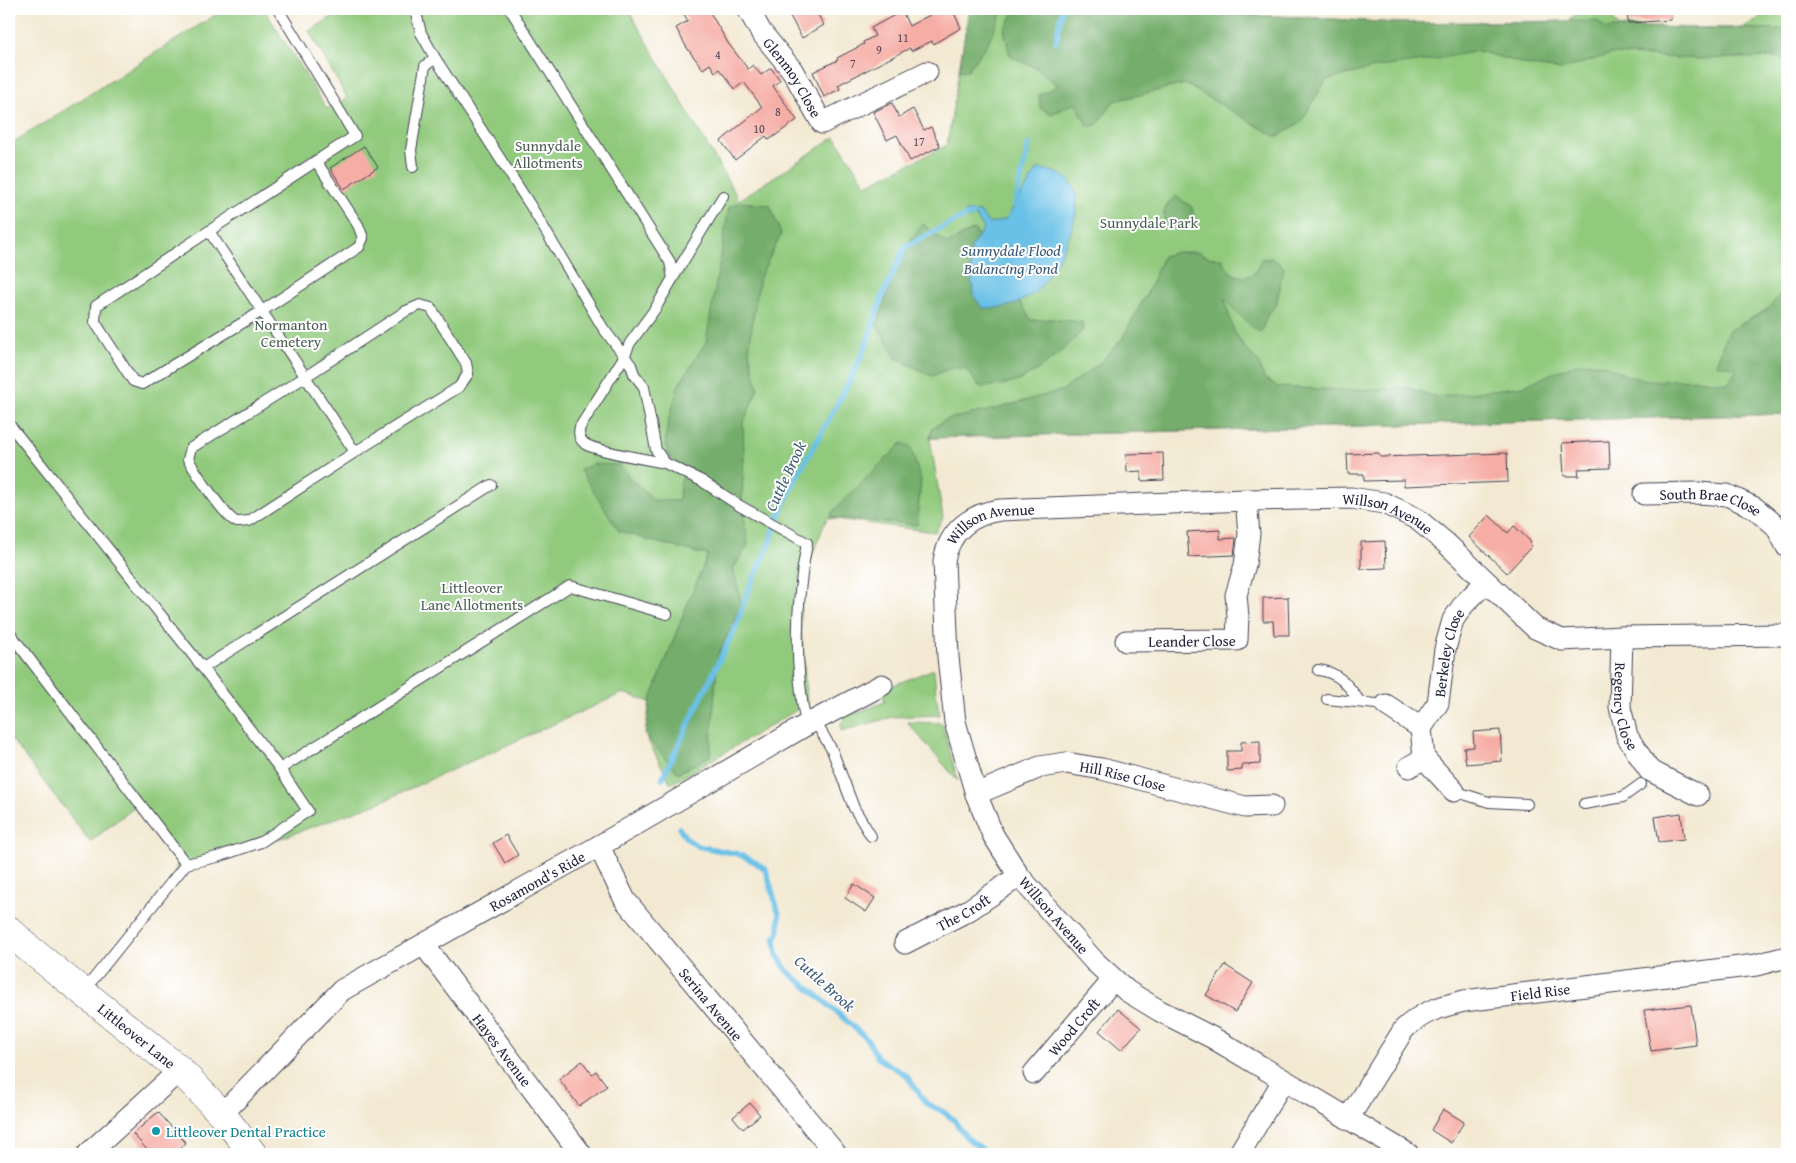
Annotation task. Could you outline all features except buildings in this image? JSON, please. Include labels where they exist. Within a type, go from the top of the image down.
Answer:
[{"type":"street","name":"Glenmoy Close","points":[[748,9],[761,32],[792,70],[822,124],[927,72]]},
{"type":"street","name":"South Brae Close","points":[[1644,494],[1698,493],[1727,495],[1755,508],[1776,526],[1787,547]]},
{"type":"street","name":"Willson Avenue","points":[[1408,1154],[1213,1038],[1160,1011],[1127,991],[1094,961],[1019,876],[993,835],[976,794],[955,722],[948,657],[944,561],[949,543],[960,527],[976,516],[1000,510],[1246,500],[1351,498],[1384,503],[1416,519],[1447,544],[1535,628],[1562,640],[1622,637],[1787,635]]},
{"type":"street","name":"Leander Close","points":[[1126,641],[1237,640],[1236,595],[1245,565],[1249,534],[1246,500]]},
{"type":"street","name":"Berkeley Close","points":[[1421,728],[1438,703],[1445,649],[1452,620],[1464,604],[1486,582]]},
{"type":"street","name":"Regency Close","points":[[1622,637],[1620,707],[1627,736],[1645,777]]},
{"type":"street","name":"Rosamond's Ride","points":[[222,1114],[342,990],[383,966],[424,946],[810,723],[882,686]]},
{"type":"street","points":[[1386,705],[1421,728],[1416,762],[1454,791]]},
{"type":"street","name":"Hill Rise Close","points":[[976,794],[1040,767],[1066,763],[1102,769],[1245,807],[1272,806]]},
{"type":"street","points":[[1645,777],[1698,795]]},
{"type":"street","name":"Serina Avenue","points":[[599,846],[625,900],[836,1154]]},
{"type":"street","name":"The Croft","points":[[905,944],[961,915],[1019,876]]},
{"type":"street","name":"Littleover Lane","points":[[9,930],[27,947],[180,1070],[222,1114],[253,1154]]},
{"type":"street","name":"Hayes Avenue","points":[[424,946],[581,1154]]},
{"type":"street","name":"Field Rise","points":[[1348,1119],[1404,1030],[1416,1018],[1436,1008],[1464,1001],[1756,965],[1787,957]]},
{"type":"street","name":"Wood Croft","points":[[1034,1073],[1114,980]]},
{"type":"street","points":[[88,1154],[180,1070]]},
{"type":"street","points":[[1239,1154],[1283,1081]]},
{"type":"lane","points":[[278,9],[355,136],[316,161],[209,231],[96,306],[95,322],[133,381],[142,384],[262,311],[359,247],[363,238],[355,219],[316,161]]},
{"type":"lane","points":[[415,9],[421,33],[435,58],[532,208],[603,328],[631,365],[634,374],[644,387],[656,450],[665,463]]},
{"type":"lane","points":[[510,9],[670,262],[673,278]]},
{"type":"lane","points":[[413,167],[411,150],[425,66],[435,58]]},
{"type":"lane","points":[[723,196],[656,309],[630,343],[624,357],[580,427],[580,439],[592,447],[665,463],[702,481],[740,506],[807,543],[800,579],[797,657],[810,723],[832,750],[854,808],[871,836]]},
{"type":"lane","points":[[209,231],[355,452]]},
{"type":"lane","points":[[420,305],[431,308],[466,363],[468,374],[459,387],[355,452],[249,520],[237,522],[228,516],[188,459],[191,448],[305,377],[406,310],[420,305]]},
{"type":"lane","points":[[9,424],[203,668],[280,769],[308,812],[261,842],[217,857],[186,864],[83,992]]},
{"type":"lane","points":[[203,668],[491,485]]},
{"type":"lane","points":[[280,769],[570,586],[667,614]]},
{"type":"lane","points":[[9,632],[186,864]]},
{"type":"lane","points":[[1318,670],[1328,671],[1336,675],[1348,685],[1360,702]]},
{"type":"lane","points":[[1327,699],[1386,705]]},
{"type":"lane","points":[[1584,804],[1623,797],[1645,777]]},
{"type":"lane","points":[[1454,791],[1490,802],[1527,804]]},
{"type":"green space","points":[[225,9],[264,9],[327,109],[347,98],[309,31],[345,9],[628,9],[739,200],[835,137],[866,185],[947,145],[969,9],[1106,9],[1107,12],[1302,17],[1396,23],[1569,21],[1581,9],[1606,9],[1619,28],[1741,28],[1756,21],[1766,9],[1787,9],[1787,414],[930,438],[943,518],[935,532],[827,518],[805,573],[800,616],[807,704],[671,784],[645,735],[650,702],[623,693],[378,803],[262,845],[186,869],[182,875],[175,869],[180,859],[138,804],[90,842],[9,736],[9,145]],"holes":[[[697,497],[710,556],[695,588],[708,555],[693,552]]]},
{"type":"green space","points":[[969,9],[1003,9],[988,43],[967,71],[959,70]]},
{"type":"green space","points":[[1016,9],[1106,9],[1107,12],[1302,17],[1396,23],[1598,21],[1606,29],[1629,27],[1787,29],[1787,61],[1779,57],[1699,59],[1612,54],[1560,70],[1528,65],[1478,51],[1379,67],[1326,80],[1301,122],[1277,137],[1185,84],[1114,101],[1097,125],[1088,126],[1075,103],[1051,114],[1040,108],[1039,95],[1058,86],[1040,70],[1010,56],[1004,29]]},
{"type":"green space","points":[[1175,196],[1192,207],[1194,219],[1185,230],[1170,227],[1164,219],[1166,208]]},
{"type":"green space","points":[[741,202],[770,205],[781,234],[760,277],[749,352],[758,388],[743,424],[742,500],[748,545],[733,569],[742,604],[718,655],[710,756],[678,773],[645,735],[650,702],[708,555],[619,531],[580,470],[593,464],[620,465],[629,477],[654,500],[679,501],[680,484],[684,474],[696,478],[679,467],[671,459],[667,451],[666,433],[677,388],[706,342],[729,207]]},
{"type":"green space","points":[[923,224],[947,244],[974,229],[1031,320],[1052,319],[1082,322],[1083,330],[1062,351],[1038,369],[1018,381],[1002,385],[980,387],[965,368],[951,368],[932,376],[896,358],[877,325],[901,259],[907,246]]},
{"type":"green space","points":[[1177,252],[1197,252],[1209,257],[1222,259],[1231,272],[1242,277],[1254,273],[1261,259],[1272,258],[1284,267],[1276,306],[1268,313],[1261,333],[1252,327],[1224,299],[1234,331],[1246,349],[1258,361],[1264,378],[1278,387],[1346,390],[1408,388],[1437,397],[1524,386],[1583,362],[1605,365],[1627,376],[1654,381],[1697,379],[1728,383],[1737,368],[1716,364],[1728,331],[1768,309],[1787,286],[1787,414],[930,438],[932,428],[947,419],[992,410],[1063,390],[1100,363],[1122,339],[1149,289],[1163,256]]},
{"type":"green space","points":[[902,443],[910,446],[921,480],[917,525],[830,517],[834,510]]},
{"type":"green space","points":[[934,669],[940,715],[893,717],[841,731],[841,723],[847,716],[885,702],[881,690]]},
{"type":"green space","points":[[907,722],[942,723],[958,781]]},
{"type":"water","name":"Sunnydale Flood Balancing Pond","points":[[1038,169],[1057,173],[1069,180],[1075,191],[1077,203],[1071,232],[1052,269],[1034,293],[1013,305],[983,308],[975,298],[971,279],[971,247],[984,228],[975,216],[968,219],[965,212],[980,212],[989,224],[1006,219]]},
{"type":"waterway","name":"Cuttle Brook","points":[[1056,42],[1062,9]]},
{"type":"waterway","name":"Cuttle Brook","points":[[1015,205],[1029,144]]},
{"type":"waterway","name":"Cuttle Brook","points":[[662,779],[736,626],[750,586],[798,474],[842,396],[865,348],[883,295],[905,247],[966,216],[972,215]]},
{"type":"waterway","name":"Cuttle Brook","points":[[679,828],[686,838],[697,846],[738,854],[766,870],[779,914],[779,930],[775,940],[777,955],[787,971],[867,1039],[878,1058],[906,1075],[927,1104],[953,1119],[966,1137],[988,1154]]},
{"type":"place","name":"Littleover Dental Practice","points":[[156,1131]]},
{"type":"park label","name":"Sunnydale Allotments","points":[[548,154]]},
{"type":"park label","name":"Sunnydale Park","points":[[1149,222]]},
{"type":"park label","name":"Normanton Cemetery","points":[[291,332]]},
{"type":"park label","name":"Littleover Lane Allotments","points":[[472,596]]}]
